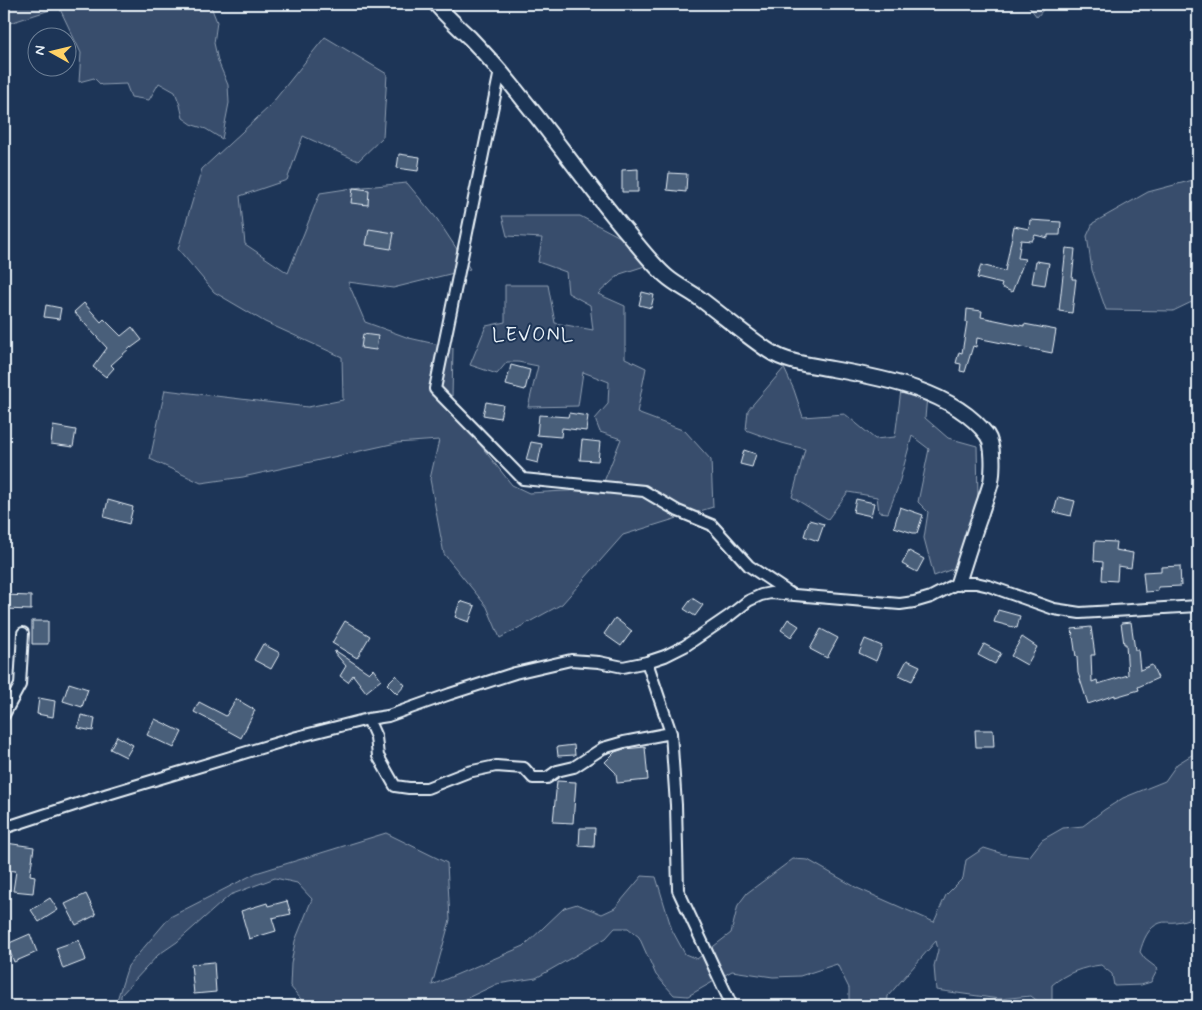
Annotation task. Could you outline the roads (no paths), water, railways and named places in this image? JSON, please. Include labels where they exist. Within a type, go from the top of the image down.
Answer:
[{"type":"street","points":[[436,4],[500,71],[613,216],[666,276],[691,292],[772,353],[788,360],[874,376],[922,390],[969,416],[988,436],[992,456],[991,481],[958,583]]},
{"type":"street","points":[[500,71],[435,389],[523,479],[644,492],[678,511],[712,524],[749,566],[792,595]]},
{"type":"street","points":[[4,828],[108,794],[297,737],[368,719],[388,716],[515,674],[571,660],[599,662],[623,667],[647,662],[685,646],[748,601],[771,593],[900,604],[931,597],[958,583],[976,583],[1054,609],[1080,613],[1198,606]]},
{"type":"street","points":[[4,716],[20,685],[23,633]]},
{"type":"street","points":[[647,662],[671,733],[676,805],[678,890],[732,1006]]},
{"type":"street","points":[[368,719],[376,737],[378,756],[395,786],[409,788],[427,788],[468,772],[496,766],[524,768],[533,778],[547,778],[557,771],[574,767],[603,748],[671,733]]},
{"type":"district","name":"LEVONL","points":[[533,334]]}]
